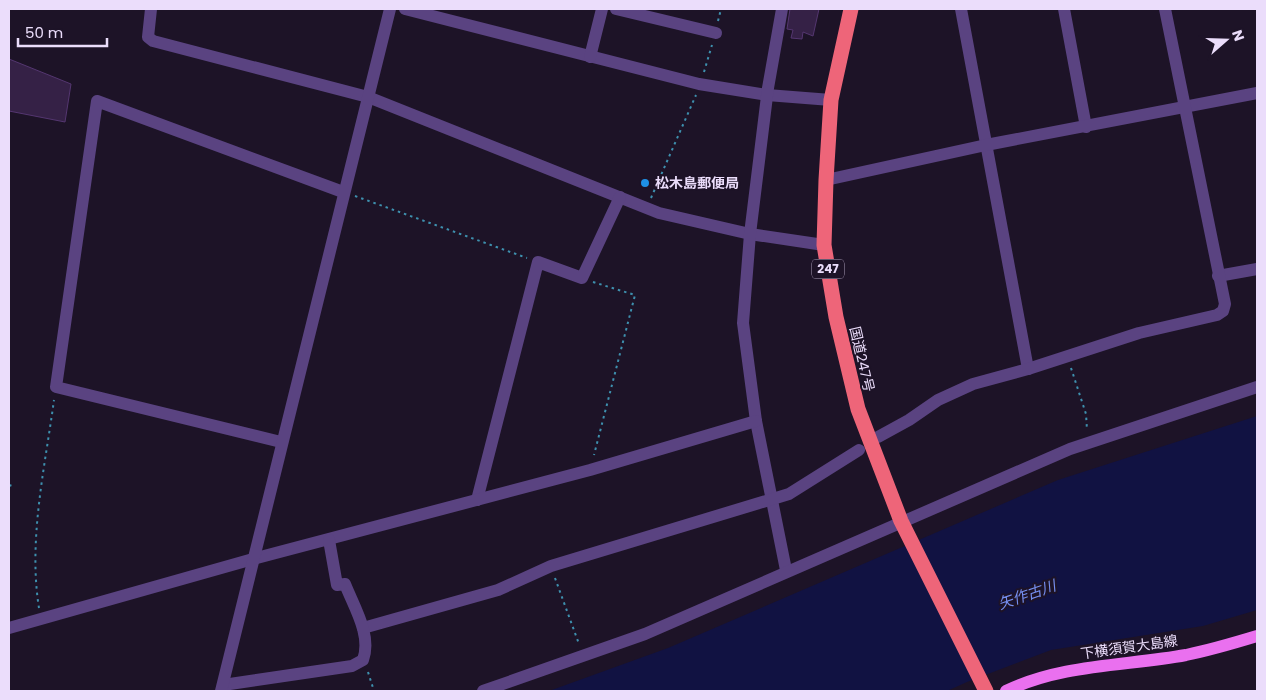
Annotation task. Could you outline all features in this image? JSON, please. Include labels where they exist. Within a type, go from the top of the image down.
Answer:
[{"type":"highway","name":"国道247号","points":[[851,9],[831,100],[824,245],[846,367],[858,408],[901,521],[986,691]]},
{"type":"main road","name":"下横須賀大島線","points":[[1006,691],[1056,672],[1188,654],[1257,636]]},
{"type":"street","points":[[151,9],[148,37],[154,40],[368,97],[659,213],[750,234],[824,245]]},
{"type":"street","points":[[329,540],[336,586],[345,584],[363,628],[367,650],[364,660],[352,666],[222,688],[281,442],[390,9]]},
{"type":"street","points":[[405,9],[699,84],[767,94],[831,100]]},
{"type":"street","points":[[590,57],[602,9]]},
{"type":"street","points":[[616,9],[716,33]]},
{"type":"street","points":[[782,9],[767,94],[750,234],[743,323],[756,422],[770,500],[786,570]]},
{"type":"street","points":[[961,9],[1028,369]]},
{"type":"street","points":[[1064,9],[1086,127]]},
{"type":"street","points":[[878,436],[909,420],[938,400],[973,384],[1028,369],[1139,333],[1217,315],[1223,311],[1225,304],[1165,9]]},
{"type":"street","points":[[826,180],[986,145],[1257,93]]},
{"type":"street","points":[[281,442],[56,387],[97,101],[343,192]]},
{"type":"street","points":[[477,500],[538,262],[582,278],[620,197]]},
{"type":"street","points":[[1218,276],[1257,269]]},
{"type":"street","points":[[483,691],[645,634],[786,570],[1070,449],[1257,387]]},
{"type":"street","points":[[9,628],[253,559],[590,470],[756,422]]},
{"type":"street","points":[[363,628],[498,590],[551,566],[789,494],[859,450]]},
{"type":"path","points":[[647,208],[699,84],[716,33],[721,9]]},
{"type":"path","points":[[343,192],[538,262]]},
{"type":"path","points":[[582,278],[635,295],[590,470]]},
{"type":"path","points":[[1067,357],[1086,414],[1088,430],[1070,449]]},
{"type":"path","points":[[37,620],[35,583],[39,508],[56,387]]},
{"type":"path","points":[[551,566],[579,644]]},
{"type":"path","points":[[364,660],[374,691]]},
{"type":"water","name":"矢作古川","points":[[1257,416],[1257,610],[1203,626],[1051,650],[947,691],[549,691],[668,648],[1058,480]]},
{"type":"building","points":[[790,9],[819,9],[813,36],[803,32],[802,39],[791,38],[793,30],[787,29]]},
{"type":"building","points":[[9,59],[71,84],[65,122],[9,111]]},
{"type":"place","name":"松木島郵便局","points":[[645,183]]}]
